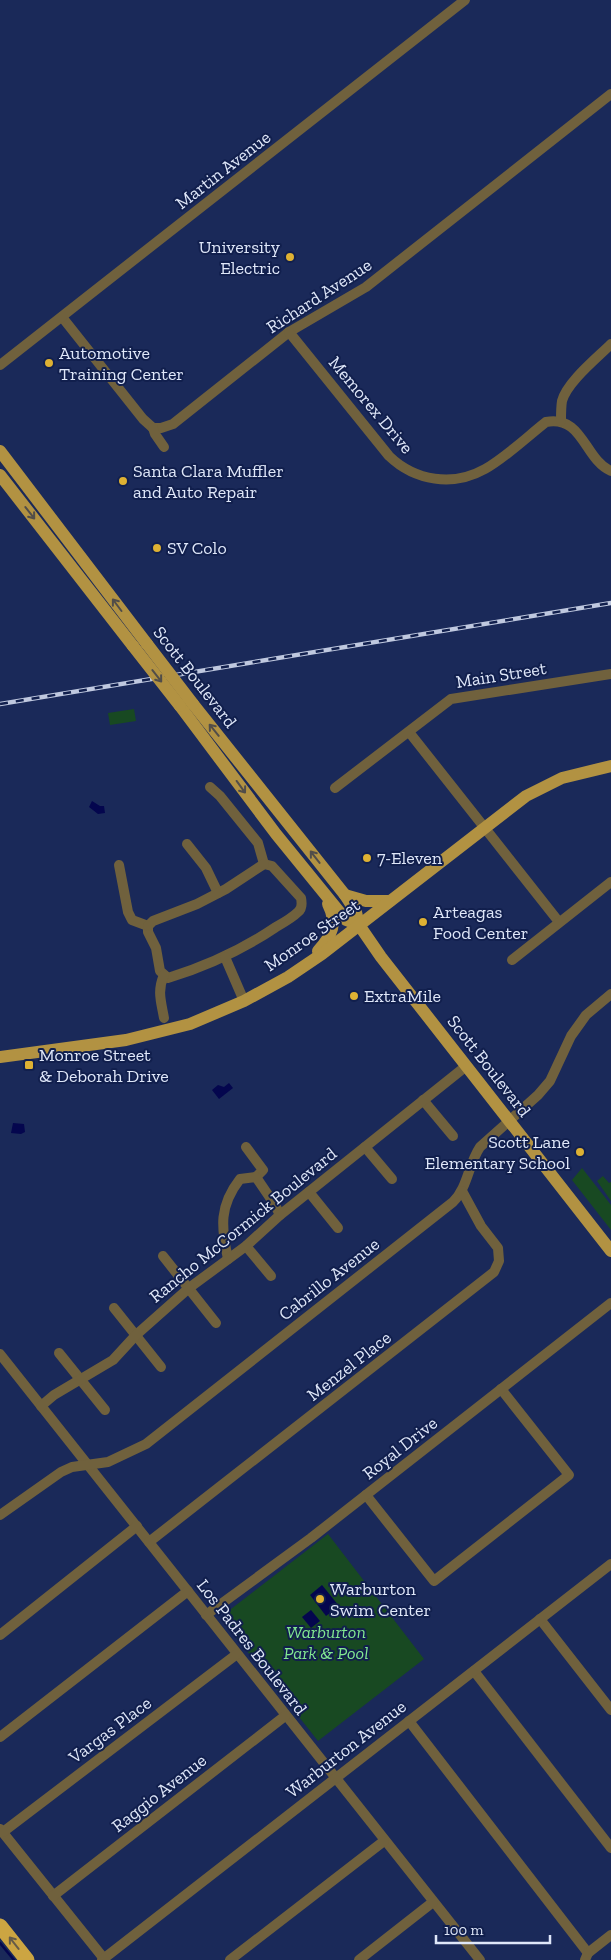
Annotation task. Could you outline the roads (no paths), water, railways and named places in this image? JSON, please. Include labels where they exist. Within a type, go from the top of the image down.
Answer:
[{"type":"highway","points":[[0,1926],[27,1960]]},
{"type":"main road","name":"Scott Boulevard","points":[[0,451],[193,704],[345,895],[356,912],[359,925],[370,942],[465,1067],[611,1251]]},
{"type":"main road","name":"Scott Boulevard","points":[[0,475],[180,706],[276,834],[346,920],[359,925]]},
{"type":"main road","name":"Monroe Street","points":[[0,1057],[126,1040],[190,1024],[244,1001],[307,964],[526,796],[542,786],[584,771],[611,766]]},
{"type":"main road","points":[[307,964],[329,938],[334,925],[332,913],[319,887]]},
{"type":"main road","points":[[345,895],[366,901],[390,901]]},
{"type":"street","name":"Martin Avenue","points":[[0,365],[465,0]]},
{"type":"street","name":"Richard Avenue","points":[[153,428],[161,428],[173,424],[289,332],[366,287],[611,94]]},
{"type":"street","points":[[62,317],[143,419],[153,428],[154,434],[164,447]]},
{"type":"street","name":"Memorex Drive","points":[[289,332],[398,466],[419,475],[439,480],[451,480],[473,475],[486,468],[546,422],[561,421]]},
{"type":"street","points":[[611,344],[576,379],[565,393],[562,402],[561,421],[574,428],[598,460],[611,471]]},
{"type":"street","name":"Main Street","points":[[335,788],[451,699],[611,674]]},
{"type":"street","points":[[409,732],[559,922]]},
{"type":"street","points":[[210,787],[220,796],[258,843],[264,864]]},
{"type":"street","points":[[187,844],[206,868],[218,893]]},
{"type":"street","points":[[264,864],[272,866],[301,898],[302,904],[299,912],[225,957],[195,970],[168,978],[164,975],[160,971],[156,948],[148,932],[148,926],[153,921],[197,904],[218,893],[264,864]]},
{"type":"street","points":[[119,865],[128,912],[132,920],[148,926]]},
{"type":"street","points":[[512,960],[611,882]]},
{"type":"street","points":[[225,957],[244,1001]]},
{"type":"street","points":[[164,975],[159,991],[164,1018]]},
{"type":"street","name":"Cabrillo Avenue","points":[[2,1509],[60,1472],[72,1467],[108,1462],[146,1444],[446,1208],[462,1191],[475,1155],[480,1147],[538,1095],[550,1081],[571,1036],[586,1015],[611,994]]},
{"type":"street","name":"Rancho McCormick Boulevard","points":[[41,1406],[54,1395],[113,1360],[136,1335],[189,1288],[246,1246],[280,1215],[465,1067]]},
{"type":"street","points":[[423,1100],[453,1136]]},
{"type":"street","points":[[228,1259],[222,1233],[224,1209],[230,1192],[240,1179],[256,1177],[263,1170],[246,1147]]},
{"type":"street","points":[[365,1147],[392,1179]]},
{"type":"street","points":[[256,1177],[275,1204],[280,1215]]},
{"type":"street","name":"Menzel Place","points":[[149,1542],[494,1272],[499,1261],[498,1248],[481,1226],[462,1191]]},
{"type":"street","points":[[309,1192],[338,1228]]},
{"type":"street","points":[[246,1246],[271,1276]]},
{"type":"street","points":[[163,1256],[216,1322]]},
{"type":"street","name":"Royal Drive","points":[[206,1616],[366,1495],[611,1303]]},
{"type":"street","points":[[114,1308],[161,1367]]},
{"type":"street","points":[[59,1353],[105,1410]]},
{"type":"street","name":"Los Padres Boulevard","points":[[0,1354],[480,1960]]},
{"type":"street","points":[[366,1495],[434,1581],[569,1475],[501,1389]]},
{"type":"street","points":[[0,1634],[137,1526]]},
{"type":"street","name":"Warburton Avenue","points":[[103,1960],[540,1619],[609,1570]]},
{"type":"street","points":[[0,1737],[188,1591]]},
{"type":"street","points":[[540,1619],[611,1710]]},
{"type":"street","name":"Vargas Place","points":[[1,1830],[237,1654]]},
{"type":"street","points":[[474,1670],[611,1848]]},
{"type":"street","name":"Raggio Avenue","points":[[53,1896],[285,1716]]},
{"type":"street","points":[[409,1722],[586,1956],[611,1935]]},
{"type":"street","points":[[1,1830],[103,1960]]},
{"type":"street","points":[[230,1960],[384,1841]]},
{"type":"street","points":[[359,1960],[433,1902]]},
{"type":"waterway","points":[[0,1943],[14,1960]]},
{"type":"railway","points":[[0,704],[611,603]]},
{"type":"place","name":"University Electric","points":[[290,257]]},
{"type":"place","name":"Automotive Training Center","points":[[49,363]]},
{"type":"place","name":"Santa Clara Muffler and Auto Repair","points":[[123,481]]},
{"type":"place","name":"SV Colo","points":[[157,548]]},
{"type":"place","name":"7-Eleven","points":[[367,858]]},
{"type":"place","name":"Arteagas Food Center","points":[[423,922]]},
{"type":"place","name":"ExtraMile","points":[[354,996]]},
{"type":"place","name":"Monroe Street & Deborah Drive","points":[[29,1065]]},
{"type":"place","name":"Scott Lane Elementary School","points":[[580,1152]]},
{"type":"place","name":"Warburton Swim Center","points":[[320,1599]]},
{"type":"park label","name":"Warburton Park & Pool","points":[[326,1642]]}]
